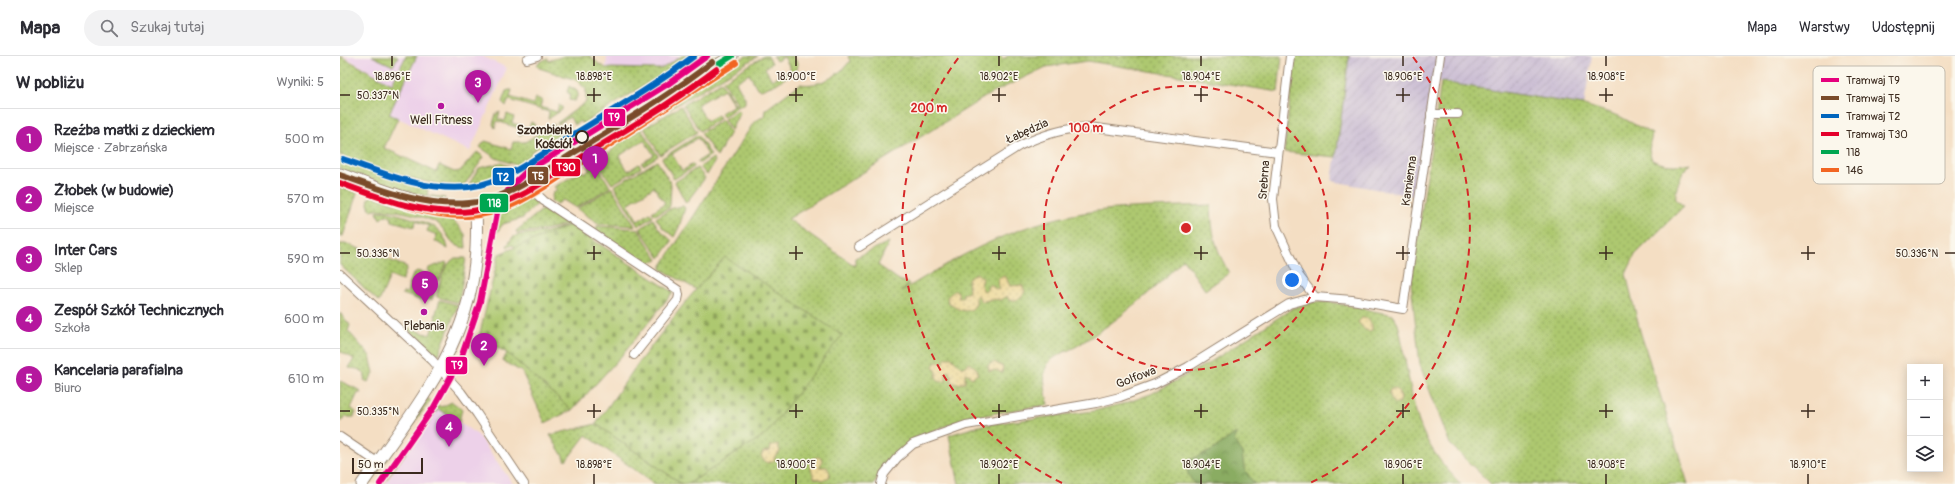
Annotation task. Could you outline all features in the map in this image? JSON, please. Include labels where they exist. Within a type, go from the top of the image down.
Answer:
[{"type":"main road","points":[[340,174],[425,202],[456,208],[476,207],[501,200],[528,186],[636,119],[678,90],[732,56]]},
{"type":"main road","points":[[362,484],[440,369],[456,337],[471,289],[476,254],[476,207]]},
{"type":"street","points":[[527,59],[537,56]]},
{"type":"street","name":"Srebrna","points":[[1290,56],[1273,199],[1276,226],[1299,276],[1315,297]]},
{"type":"street","name":"Kamienna","points":[[1403,309],[1440,56]]},
{"type":"street","points":[[1431,114],[1458,114]]},
{"type":"street","name":"Łabędzia","points":[[859,247],[1019,146],[1040,136],[1060,130],[1089,127],[1278,152]]},
{"type":"street","points":[[528,186],[544,201],[678,290],[678,300],[634,354]]},
{"type":"street","points":[[340,274],[440,369],[478,414],[524,484]]},
{"type":"street","name":"Golfowa","points":[[881,484],[884,474],[897,458],[913,444],[966,425],[1096,403],[1120,397],[1155,384],[1188,366],[1289,304],[1315,297],[1352,300],[1403,309]]},
{"type":"street","points":[[340,437],[377,462]]},
{"type":"shaded area","points":[[343,56],[406,56],[392,84]]},
{"type":"shaded area","points":[[417,56],[482,56],[507,68],[470,151],[389,114]]},
{"type":"shaded area","points":[[607,56],[682,56],[661,69],[606,68]]},
{"type":"shaded area","points":[[1349,56],[1592,56],[1584,105],[1434,81],[1418,197],[1332,181]]},
{"type":"shaded area","points":[[438,409],[478,435],[513,484],[385,484]]},
{"type":"green space","points":[[340,56],[392,84],[406,56],[417,56],[389,114],[398,118],[384,148],[436,172],[439,165],[454,172],[460,171],[477,152],[484,157],[465,184],[438,184],[421,181],[367,165],[340,155]]},
{"type":"green space","points":[[372,56],[398,56],[393,66]]},
{"type":"green space","points":[[564,56],[590,56],[606,68],[661,69],[682,56],[687,56],[665,73],[582,124],[580,121],[574,125],[570,117],[558,124],[557,123],[586,102],[586,89],[576,80],[539,68],[537,66],[538,63],[548,58],[548,61]]},
{"type":"green space","points":[[691,56],[696,56],[665,79],[664,77]]},
{"type":"green space","points":[[711,56],[718,56],[668,88]]},
{"type":"green space","points":[[746,56],[758,56],[643,125],[684,94]]},
{"type":"green space","points":[[764,56],[768,56],[772,63],[765,68],[772,80],[791,69],[784,57],[776,61],[773,56],[793,56],[798,64],[797,70],[776,84],[761,90],[757,88],[749,74],[736,82],[745,98],[745,103],[739,106],[723,81]]},
{"type":"green space","points":[[848,56],[1001,56],[1003,59],[1008,56],[1282,56],[1278,92],[1088,61],[1046,67],[990,94],[788,219],[855,266],[855,258],[889,242],[878,265],[899,280],[910,284],[902,291],[965,254],[1008,234],[1053,219],[1094,211],[1144,207],[1211,205],[1212,225],[1217,248],[1229,273],[1205,290],[1183,259],[1146,295],[1106,327],[1077,346],[1056,356],[1049,362],[1044,374],[1048,405],[1005,411],[962,421],[921,437],[902,448],[884,465],[874,484],[688,484],[766,434],[725,257],[697,290],[661,269],[661,267],[754,122],[764,116],[765,110],[800,84],[814,84],[834,76],[850,61]]},
{"type":"green space","points":[[1295,56],[1349,56],[1336,157],[1284,152]]},
{"type":"green space","points":[[721,82],[737,107],[723,117],[721,113],[734,105],[724,89],[697,105],[707,121],[718,115],[720,118],[700,131],[683,105]]},
{"type":"green space","points":[[1441,82],[1584,105],[1619,116],[1652,134],[1649,150],[1652,160],[1671,165],[1690,163],[1682,175],[1676,191],[1676,200],[1684,206],[1635,255],[1626,274],[1640,331],[1688,484],[1491,484],[1450,444],[1420,365],[1411,283]]},
{"type":"green space","points":[[569,86],[577,91],[578,94],[575,101],[569,100],[570,94],[567,92]]},
{"type":"green space","points":[[512,90],[510,97],[533,104],[536,98],[542,100],[540,107],[557,112],[559,105],[562,107],[562,110],[548,119],[549,112],[509,100],[506,106],[502,102],[506,91]]},
{"type":"green space","points":[[681,106],[697,132],[660,155],[644,128]]},
{"type":"green space","points":[[738,110],[740,112],[731,130],[724,119]]},
{"type":"green space","points":[[500,112],[498,119],[505,121],[507,114],[514,117],[512,123],[529,128],[531,122],[535,126],[520,135],[521,129],[497,121],[495,128],[493,124],[496,114]]},
{"type":"green space","points":[[722,120],[730,132],[717,157],[701,133]]},
{"type":"green space","points":[[554,124],[560,134],[532,151],[529,157],[516,165],[496,158],[480,147],[485,141],[511,149],[513,142],[525,142]]},
{"type":"green space","points":[[641,129],[658,156],[644,165],[641,163],[654,155],[644,140],[619,156],[628,171],[639,164],[641,168],[612,184],[597,162],[605,157],[620,142]]},
{"type":"green space","points":[[698,135],[711,155],[700,163],[697,162],[708,155],[698,138],[672,154],[682,171],[693,164],[694,167],[674,179],[662,158]]},
{"type":"green space","points":[[713,158],[715,161],[707,175],[700,167]]},
{"type":"green space","points":[[340,159],[397,179],[429,185],[427,195],[445,198],[444,200],[402,190],[340,169]]},
{"type":"green space","points":[[657,161],[671,184],[670,205],[669,208],[655,215],[652,212],[665,203],[654,187],[628,204],[638,221],[650,213],[653,217],[638,226],[614,186]]},
{"type":"green space","points":[[501,163],[513,168],[488,180],[469,184],[479,168]]},
{"type":"green space","points":[[596,163],[610,187],[576,208],[563,200],[557,204],[551,201],[553,192],[557,190],[554,187],[582,171],[583,173],[590,170],[588,167]]},
{"type":"green space","points":[[697,168],[705,178],[686,203],[675,182]]},
{"type":"green space","points":[[340,187],[357,193],[343,236],[340,236]]},
{"type":"green space","points":[[611,188],[635,226],[598,224],[577,209]]},
{"type":"green space","points":[[372,196],[454,221],[465,234],[466,248],[460,247],[452,242],[441,227],[431,220],[394,211],[371,211],[368,204],[369,198]]},
{"type":"green space","points":[[523,199],[530,199],[538,203],[523,218],[503,224],[497,232],[494,232],[497,215]]},
{"type":"green space","points":[[683,206],[685,208],[674,237],[662,227],[656,218],[672,208]]},
{"type":"green space","points":[[543,209],[568,224],[544,230],[517,233],[516,231]]},
{"type":"green space","points":[[383,211],[415,219],[434,227],[443,235],[448,249],[435,241],[437,235],[427,231],[429,226],[416,221],[414,227],[392,221],[391,217],[386,215],[380,219],[377,212]]},
{"type":"green space","points":[[653,219],[659,229],[672,241],[660,258],[640,229]]},
{"type":"green space","points":[[570,225],[515,249],[513,245],[507,246],[512,238],[517,235],[545,232]]},
{"type":"green space","points":[[570,225],[673,292],[624,353],[572,410],[507,353],[479,337],[499,254]]},
{"type":"green space","points":[[597,226],[638,229],[658,260],[645,264],[596,231]]},
{"type":"green space","points":[[340,244],[347,244],[407,267],[402,281],[390,276],[379,302],[340,265]]},
{"type":"green space","points":[[725,257],[842,335],[766,434],[688,484],[682,484],[596,424],[639,362],[687,300]]},
{"type":"green space","points":[[455,258],[466,258],[459,303],[437,297],[445,270]]},
{"type":"green space","points":[[446,262],[447,263],[438,281],[428,270],[429,268]]},
{"type":"green space","points":[[417,271],[429,275],[435,283],[432,300],[421,298],[420,300],[402,294],[403,292],[407,293],[413,274]]},
{"type":"green space","points":[[440,300],[458,305],[439,354],[434,354],[405,327],[430,335]]},
{"type":"green space","points":[[1314,302],[1330,302],[1393,315],[1398,324],[1414,403],[1422,430],[1439,459],[1461,484],[959,484],[949,435],[983,425],[1094,411],[1126,403],[1151,394],[1209,363],[1293,308]]},
{"type":"green space","points":[[340,313],[350,325],[348,331],[370,356],[374,373],[368,382],[364,380],[365,375],[362,371],[349,368],[354,359],[340,351]]},
{"type":"green space","points":[[507,353],[572,410],[545,423],[522,372],[503,361]]},
{"type":"green space","points":[[340,381],[359,390],[361,393],[358,393],[351,408],[356,412],[354,417],[346,417],[340,422]]},
{"type":"green space","points":[[428,398],[430,401],[369,484]]},
{"type":"green space","points":[[452,402],[462,409],[459,422],[438,409],[383,484],[438,405],[441,407]]},
{"type":"green space","points":[[596,424],[682,484],[655,484],[586,435],[566,461],[550,435]]},
{"type":"green space","points":[[1236,433],[1234,440],[1242,453],[1244,468],[1254,484],[1194,484],[1188,474],[1187,461],[1211,451]]},
{"type":"sand","points":[[976,273],[983,278],[981,286],[984,291],[987,290],[988,286],[991,284],[995,289],[999,289],[998,279],[1003,276],[1006,277],[1010,286],[1022,285],[1025,291],[1016,300],[1009,300],[1007,296],[1001,300],[992,299],[981,302],[978,295],[976,296],[976,304],[973,308],[966,311],[948,303],[947,297],[955,290],[958,292],[959,298],[963,298],[963,294],[969,292],[968,279]]},
{"type":"sand","points":[[1363,317],[1367,318],[1372,325],[1372,330],[1365,330],[1358,322]]},
{"type":"sand","points":[[945,358],[952,358],[962,368],[970,363],[977,369],[978,374],[971,378],[965,373],[965,383],[954,384],[951,382],[952,375],[948,371],[946,373],[946,381],[940,382],[936,377],[937,372],[933,366],[936,362],[944,363]]},
{"type":"sand","points":[[994,362],[1003,367],[1002,373],[996,370],[989,371],[988,365]]},
{"type":"sand","points":[[1394,388],[1398,390],[1401,398],[1399,404],[1393,403],[1389,393],[1390,390]]},
{"type":"sand","points":[[778,444],[780,452],[775,456],[774,461],[768,463],[764,461],[761,456],[763,452],[770,451],[771,446]]},
{"type":"sand","points":[[817,457],[821,458],[823,461],[819,467],[827,467],[830,473],[829,477],[824,480],[814,478],[809,462]]},
{"type":"tram line","name":"T2","points":[[343,159],[404,180],[437,187],[469,187],[483,184],[524,166],[650,87],[694,56]]},
{"type":"tram line","name":"T9","points":[[380,484],[434,407],[461,358],[480,302],[498,208],[510,187],[526,172],[668,84],[707,56]]},
{"type":"tram line","name":"T5","points":[[340,175],[387,192],[419,200],[452,204],[484,201],[513,190],[541,174],[664,97],[712,62]]},
{"type":"tram line","name":"T30","points":[[340,183],[372,195],[422,209],[455,212],[487,208],[517,197],[545,181],[669,103],[717,69]]},
{"type":"transit line","name":"118","points":[[340,174],[386,192],[435,206],[468,208],[498,202],[526,189],[732,56]]},
{"type":"transit line","name":"146","points":[[340,183],[402,206],[435,213],[468,216],[499,210],[514,204],[543,188],[736,63]]},
{"type":"place","name":"Inter Cars","points":[[478,103]]},
{"type":"place","name":"Well Fitness","points":[[441,106]]},
{"type":"place","name":"Szombierki Kościół","points":[[582,137]]},
{"type":"place","name":"Rzeźba matki z dzieckiem","points":[[595,179]]},
{"type":"place","name":"Kancelaria parafialna","points":[[425,304]]},
{"type":"place","name":"Plebania","points":[[424,312]]},
{"type":"place","name":"Żłobek (w budowie)","points":[[484,366]]},
{"type":"place","name":"Zespół Szkół Technicznych","points":[[449,447]]}]
